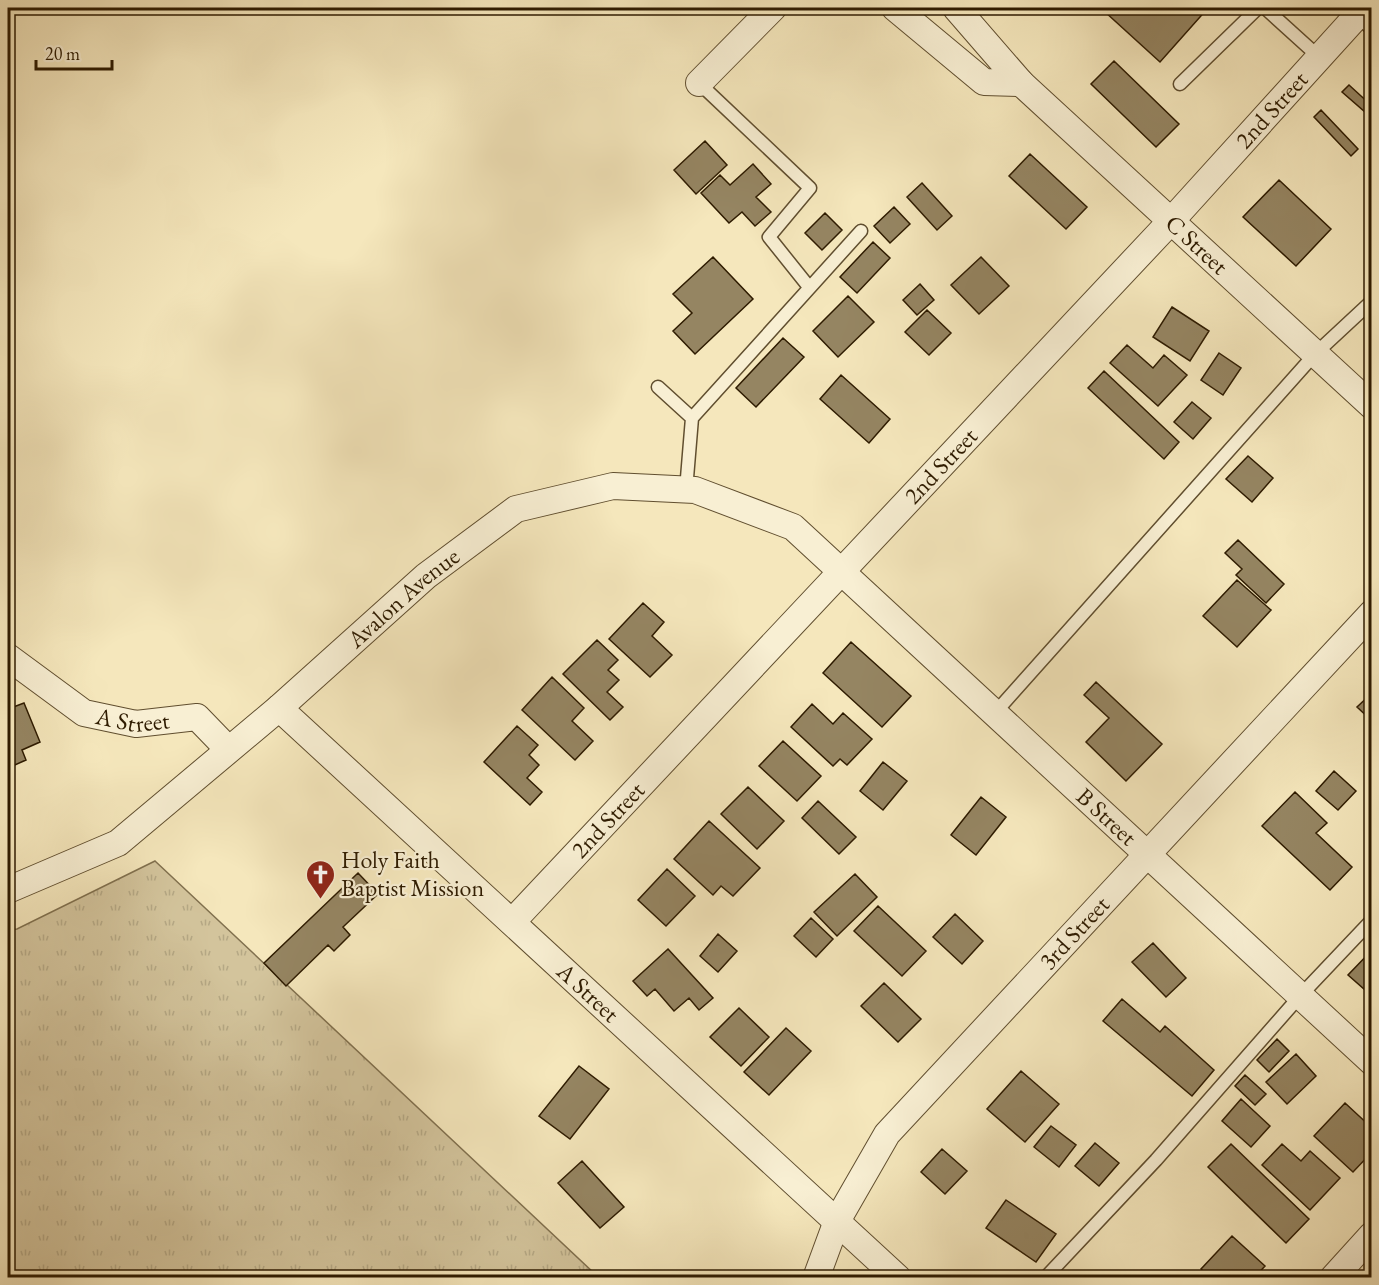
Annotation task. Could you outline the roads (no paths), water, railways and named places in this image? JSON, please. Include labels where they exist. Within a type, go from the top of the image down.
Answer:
[{"type":"street","points":[[699,83],[773,8]]},
{"type":"street","points":[[895,8],[984,82],[1021,83]]},
{"type":"street","name":"C Street","points":[[956,8],[1021,83],[1371,406]]},
{"type":"street","name":"2nd Street","points":[[512,922],[1171,221],[1319,57],[1360,15]]},
{"type":"street","name":"Avalon Avenue","points":[[8,890],[118,843],[279,708],[426,576],[516,509],[613,486],[695,490],[793,527],[841,573]]},
{"type":"street","name":"B Street","points":[[841,573],[1371,1062]]},
{"type":"street","name":"3rd Street","points":[[816,1278],[837,1221],[887,1134],[1371,613]]},
{"type":"street","name":"A Street","points":[[8,657],[84,713],[136,724],[197,717],[228,749]]},
{"type":"street","name":"A Street","points":[[279,708],[898,1278]]},
{"type":"street","points":[[1333,1278],[1371,1235]]},
{"type":"lane","points":[[1180,84],[1258,8]]},
{"type":"lane","points":[[1265,8],[1319,57]]},
{"type":"lane","points":[[699,83],[810,188],[770,237],[809,287]]},
{"type":"lane","points":[[686,490],[693,418],[861,231]]},
{"type":"lane","points":[[994,714],[1315,354],[1371,301]]},
{"type":"lane","points":[[658,387],[693,418]]},
{"type":"lane","points":[[1045,1278],[1156,1160],[1300,996],[1371,920]]},
{"type":"place","name":"Holy Faith Baptist Mission","points":[[320,900]]}]
